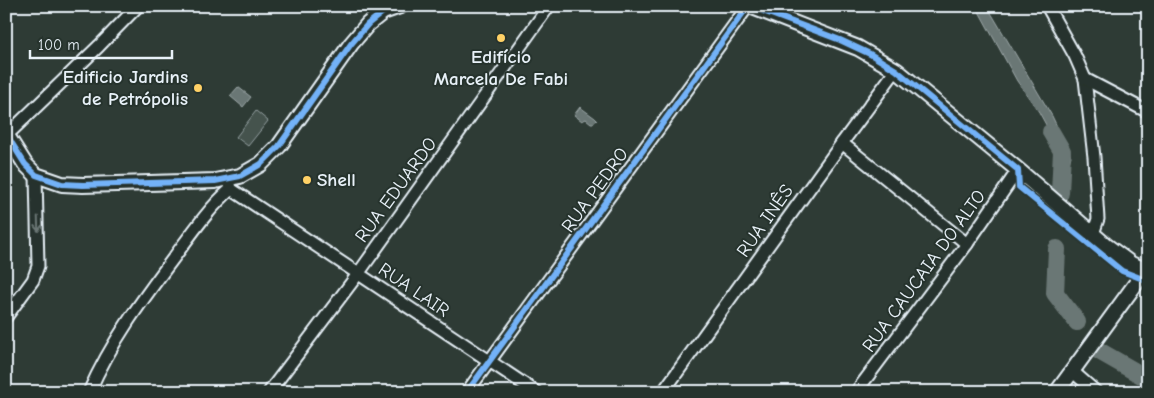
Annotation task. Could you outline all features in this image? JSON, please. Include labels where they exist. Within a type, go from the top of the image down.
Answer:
[{"type":"main road","points":[[7,135],[25,164],[36,175],[62,184],[183,182],[230,184],[252,170],[270,155],[368,24],[383,12],[400,6]]},
{"type":"main road","points":[[749,6],[858,48],[896,70],[1093,234],[1131,264],[1147,270],[1057,392]]},
{"type":"street","points":[[7,135],[138,6]]},
{"type":"street","name":"RUA EDUARDO","points":[[269,392],[358,274],[550,6]]},
{"type":"street","name":"RUA PEDRO","points":[[467,392],[749,6]]},
{"type":"street","points":[[1047,6],[1085,79],[1094,157],[1098,219],[1093,234]]},
{"type":"street","name":"RUA INÊS","points":[[662,392],[896,70]]},
{"type":"street","points":[[1085,79],[1148,112]]},
{"type":"street","points":[[842,143],[967,244]]},
{"type":"street","name":"RUA CAUCAIA DO ALTO","points":[[856,392],[967,244],[1018,170]]},
{"type":"street","points":[[6,317],[33,280],[38,266],[36,175]]},
{"type":"street","points":[[95,389],[115,340],[133,312],[230,184]]},
{"type":"street","name":"RUA LAIR","points":[[230,184],[358,274],[536,392]]},
{"type":"street","points":[[1072,371],[1096,392]]},
{"type":"shaded area","points":[[976,6],[987,6],[1052,116],[1071,156],[1063,188],[1055,183],[1060,173],[1063,156],[1039,112],[1017,81]]},
{"type":"shaded area","points":[[238,87],[251,97],[243,107],[230,96]]},
{"type":"shaded area","points":[[580,107],[597,120],[591,123],[586,119],[582,121],[574,115]]},
{"type":"shaded area","points":[[256,111],[268,121],[248,146],[236,137]]},
{"type":"shaded area","points":[[1105,353],[1148,376],[1148,383],[1103,357]]},
{"type":"waterway","points":[[1051,132],[1062,151],[1060,193]]},
{"type":"waterway","points":[[1057,249],[1055,293],[1077,322]]},
{"type":"waterway","points":[[1099,351],[1148,379]]},
{"type":"cycle path","points":[[6,134],[25,164],[36,175],[62,184],[215,181],[240,176],[261,164],[279,146],[351,44],[368,24],[383,12],[400,6]]},
{"type":"cycle path","points":[[467,392],[748,6]]},
{"type":"cycle path","points":[[750,6],[840,40],[870,54],[896,70],[1018,170],[1019,187],[1122,271],[1148,281]]},
{"type":"place","name":"Edifício Marcela De Fabi","points":[[501,38]]},
{"type":"place","name":"Edificio Jardins de Petrópolis","points":[[198,88]]},
{"type":"place","name":"Shell","points":[[307,180]]}]
